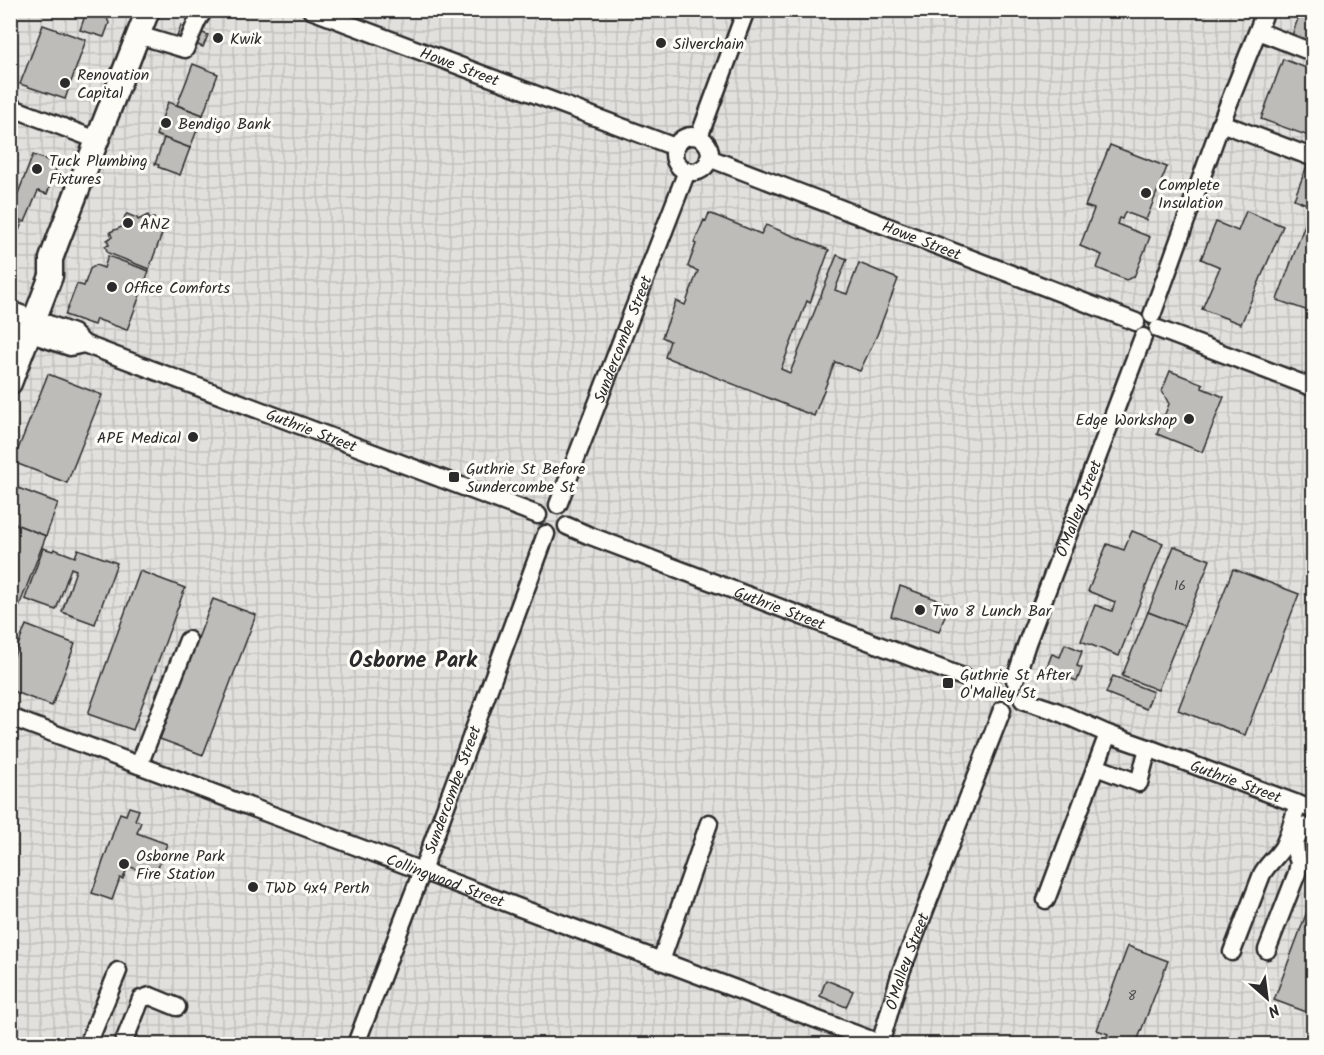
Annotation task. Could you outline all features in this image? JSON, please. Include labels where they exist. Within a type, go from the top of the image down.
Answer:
[{"type":"main road","points":[[10,384],[19,325],[51,276],[51,259],[148,10]]},
{"type":"street","name":"Howe Street","points":[[311,10],[675,147]]},
{"type":"street","points":[[699,137],[746,10]]},
{"type":"street","points":[[1266,10],[1221,123],[1155,322],[1154,335],[1146,338],[1137,333],[1135,329],[1136,321],[1144,314],[1155,322],[1314,388]]},
{"type":"street","points":[[138,35],[185,49],[203,11]]},
{"type":"street","points":[[1258,31],[1314,52]]},
{"type":"street","points":[[10,107],[97,140]]},
{"type":"street","points":[[1221,123],[1314,158]]},
{"type":"street","points":[[699,137],[709,148],[709,158],[703,168],[698,171],[687,171],[682,169],[676,161],[675,147],[682,138],[699,137]]},
{"type":"street","name":"Howe Street","points":[[709,158],[1136,321]]},
{"type":"street","name":"Sundercombe Street","points":[[558,505],[687,171]]},
{"type":"street","name":"Guthrie Street","points":[[19,325],[73,333],[84,344],[538,515]]},
{"type":"street","name":"O'Malley Street","points":[[1015,680],[1143,337]]},
{"type":"street","points":[[558,505],[565,509],[569,522],[561,533],[546,534],[538,526],[538,515],[543,507],[558,505]]},
{"type":"street","name":"Guthrie Street","points":[[567,526],[992,688]]},
{"type":"street","name":"Sundercombe Street","points":[[356,1044],[546,534]]},
{"type":"street","points":[[139,765],[188,640]]},
{"type":"street","points":[[1004,678],[1015,680],[1022,686],[1023,700],[1017,708],[1002,710],[994,704],[992,688],[1004,678]]},
{"type":"street","name":"Guthrie Street","points":[[1023,700],[1056,711],[1108,734],[1307,807]]},
{"type":"street","name":"O'Malley Street","points":[[880,1044],[901,972],[1002,710]]},
{"type":"street","name":"Collingwood Street","points":[[10,717],[880,1044]]},
{"type":"street","points":[[1046,900],[1108,734]]},
{"type":"street","points":[[1096,767],[1139,783],[1148,748]]},
{"type":"street","points":[[1267,951],[1297,873],[1299,862],[1295,843],[1307,807]]},
{"type":"street","points":[[1232,952],[1262,874],[1267,865],[1276,857],[1307,807]]},
{"type":"street","points":[[661,961],[709,823]]},
{"type":"street","points":[[88,1044],[118,971]]},
{"type":"street","points":[[123,1044],[141,999],[150,996],[177,1007]]},
{"type":"shaded area","name":"Osborne Park","points":[[11,11],[1313,11],[1313,1044],[11,1044]]},
{"type":"building","points":[[87,10],[104,10],[109,23],[104,37],[80,30]]},
{"type":"building","points":[[1301,10],[1314,10],[1314,47],[1291,38]]},
{"type":"building","points":[[43,25],[86,40],[65,99],[20,84]]},
{"type":"building","points":[[181,25],[208,35],[203,47],[177,37]]},
{"type":"building","points":[[1283,59],[1314,71],[1314,138],[1261,119]]},
{"type":"building","points":[[193,64],[218,74],[203,115],[177,105]]},
{"type":"building","points":[[168,102],[203,115],[190,148],[156,135]]},
{"type":"building","points":[[164,138],[190,148],[180,175],[155,164]]},
{"type":"building","points":[[1110,145],[1167,167],[1146,220],[1125,212],[1122,219],[1119,218],[1117,224],[1150,237],[1134,277],[1126,280],[1097,268],[1102,255],[1080,246],[1094,209],[1085,206]]},
{"type":"building","points":[[33,155],[58,164],[47,194],[38,191],[25,222],[10,214]]},
{"type":"building","points":[[1307,166],[1314,168],[1314,207],[1294,199]]},
{"type":"building","points":[[1311,208],[1314,208],[1314,313],[1277,300]]},
{"type":"building","points":[[1246,211],[1283,226],[1241,324],[1202,309],[1220,267],[1201,259],[1216,222],[1238,231]]},
{"type":"building","points":[[709,213],[761,234],[766,225],[829,250],[810,303],[807,301],[781,369],[790,373],[837,255],[847,259],[835,290],[847,294],[859,263],[898,279],[877,335],[860,371],[835,362],[814,416],[665,357],[670,341],[662,337],[676,301],[685,305],[698,271],[688,266],[696,244],[694,243]]},
{"type":"building","points":[[127,214],[138,220],[148,215],[150,220],[154,218],[157,223],[161,221],[164,228],[149,269],[108,253],[105,246],[109,245],[107,240],[112,237],[110,232],[122,227]]},
{"type":"building","points":[[10,219],[22,223],[16,238],[10,236]]},
{"type":"building","points":[[108,256],[149,271],[127,330],[96,319],[94,325],[65,315],[77,284],[84,286],[90,269],[96,265],[104,268]]},
{"type":"building","name":"Edge Workshop","points":[[1170,371],[1203,384],[1202,388],[1224,397],[1202,452],[1157,434],[1169,404],[1162,391]]},
{"type":"building","points":[[48,374],[102,395],[67,483],[13,462]]},
{"type":"building","points":[[10,485],[58,503],[46,536],[10,522]]},
{"type":"building","points":[[10,522],[46,536],[10,630]]},
{"type":"building","points":[[1132,531],[1163,543],[1119,656],[1081,641],[1095,605],[1112,611],[1115,602],[1088,591],[1107,544],[1124,550]]},
{"type":"building","points":[[1174,546],[1210,560],[1184,626],[1148,612]]},
{"type":"building","points":[[43,548],[53,551],[54,549],[75,557],[78,549],[117,563],[95,624],[62,612],[76,570],[71,568],[56,610],[25,599]]},
{"type":"building","points":[[1233,569],[1299,594],[1245,735],[1178,710]]},
{"type":"building","points":[[140,571],[185,588],[133,730],[88,714]]},
{"type":"building","name":"Two 8 Lunch Bar","points":[[900,586],[949,604],[939,632],[891,616]]},
{"type":"building","points":[[213,599],[256,615],[203,755],[160,739]]},
{"type":"building","points":[[1148,612],[1184,626],[1158,690],[1122,676]]},
{"type":"building","points":[[26,625],[75,644],[52,706],[10,690],[10,666]]},
{"type":"building","points":[[1065,644],[1082,651],[1077,666],[1082,668],[1077,681],[1046,669],[1052,654],[1060,657]]},
{"type":"building","points":[[1113,676],[1153,692],[1146,709],[1106,693]]},
{"type":"building","points":[[129,807],[139,810],[135,820],[141,822],[137,833],[167,844],[155,876],[128,866],[123,879],[120,878],[112,900],[92,893],[120,813],[126,815]]},
{"type":"building","points":[[1314,834],[1314,861],[1304,858]]},
{"type":"building","points":[[1314,893],[1314,1010],[1312,1014],[1274,1000]]},
{"type":"building","points":[[1128,946],[1168,961],[1136,1044],[1127,1041],[1125,1044],[1118,1044],[1106,1039],[1108,1034],[1097,1030]]},
{"type":"building","points":[[826,980],[853,991],[846,1007],[820,996]]},
{"type":"place","name":"Kwik","points":[[218,38]]},
{"type":"place","name":"Silverchain","points":[[661,43]]},
{"type":"place","name":"Renovation Capital","points":[[65,83]]},
{"type":"place","name":"Bendigo Bank","points":[[166,123]]},
{"type":"place","name":"Tuck Plumbing Fixtures","points":[[37,169]]},
{"type":"place","name":"Complete Insulation","points":[[1146,193]]},
{"type":"place","name":"ANZ","points":[[128,223]]},
{"type":"place","name":"Office Comforts","points":[[112,287]]},
{"type":"place","name":"Edge Workshop","points":[[1189,419]]},
{"type":"place","name":"APE Medical","points":[[193,437]]},
{"type":"place","name":"Guthrie St Before Sundercombe St","points":[[454,477]]},
{"type":"place","name":"Two 8 Lunch Bar","points":[[920,610]]},
{"type":"place","name":"Guthrie St After O'Malley St","points":[[948,683]]},
{"type":"place","name":"Osborne Park Fire Station","points":[[124,864]]},
{"type":"place","name":"TWD 4x4 Perth","points":[[253,887]]},
{"type":"district","name":"Osborne Park","points":[[413,659]]}]
